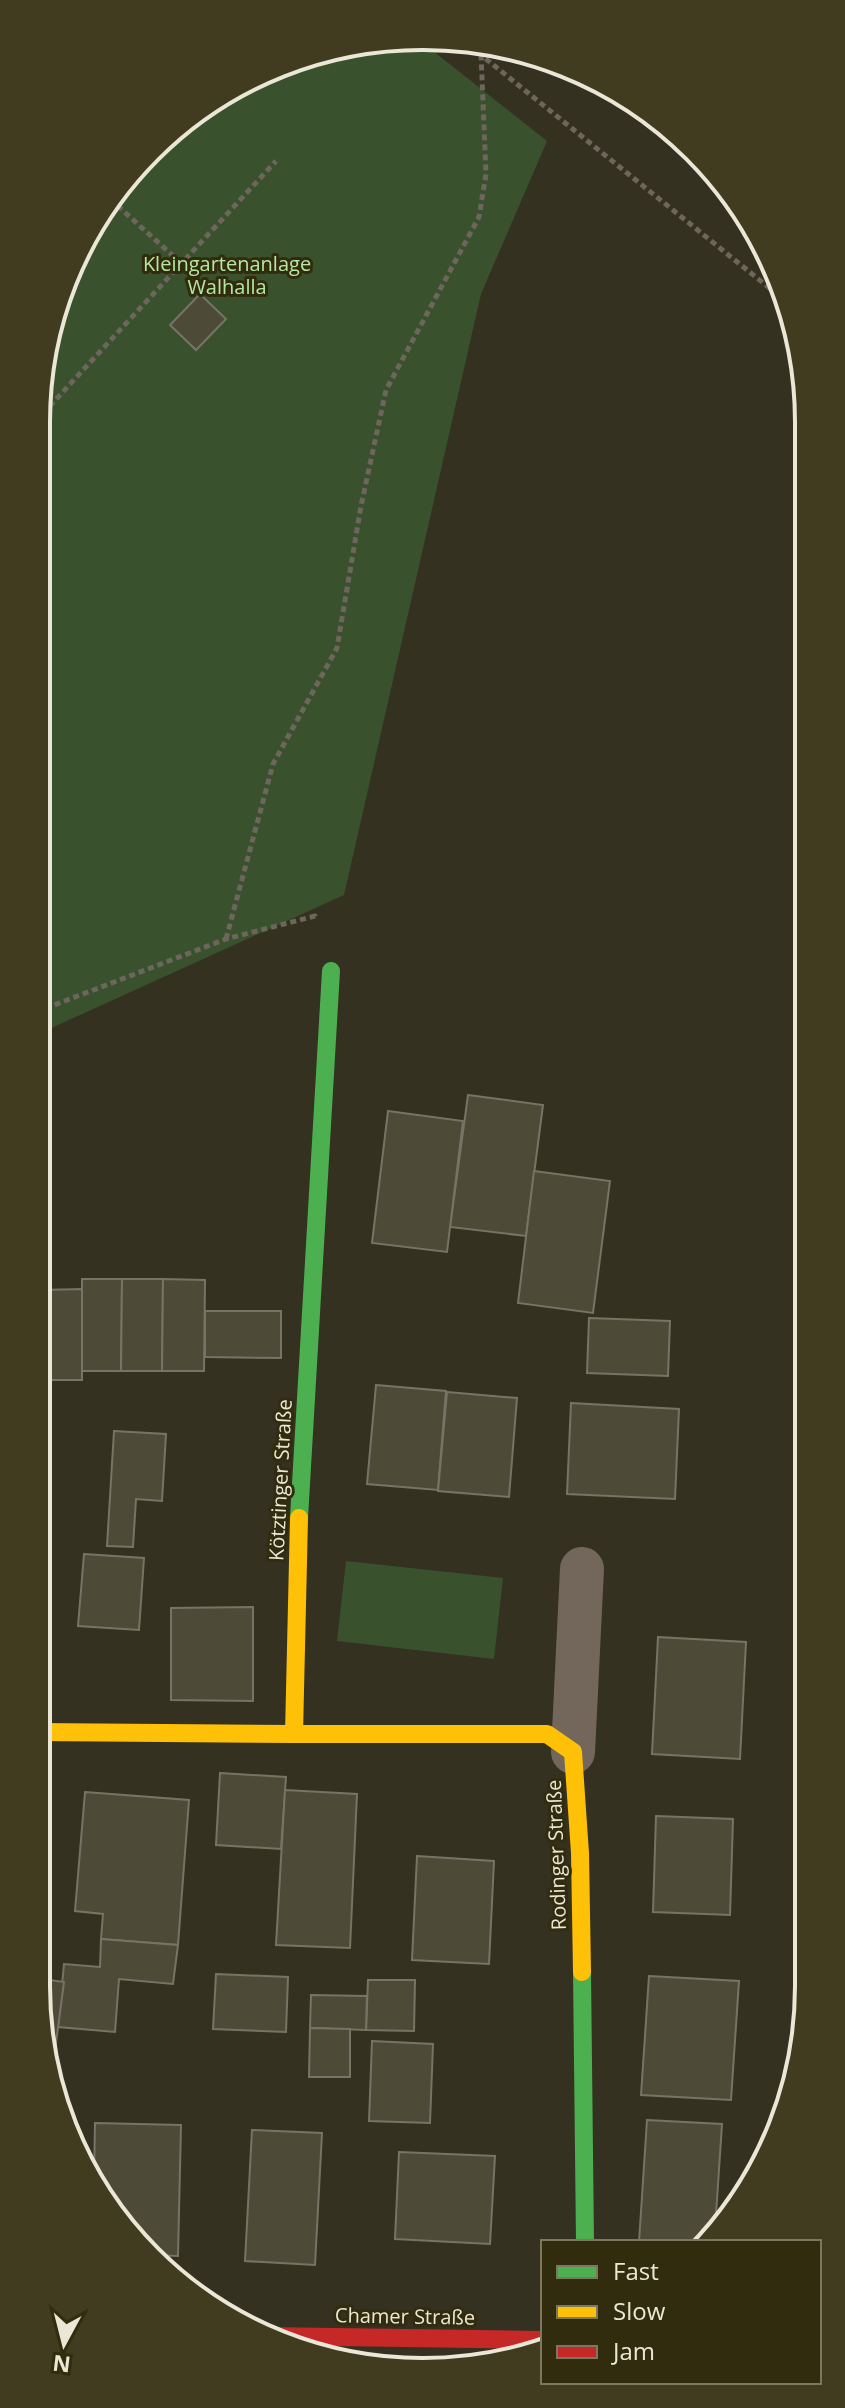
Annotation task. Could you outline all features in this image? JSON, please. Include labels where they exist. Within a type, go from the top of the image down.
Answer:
[{"type":"street","name":"Kötztinger Straße","points":[[294,1734],[297,1561],[331,971]]},
{"type":"street","points":[[573,1752],[582,1569]]},
{"type":"street","points":[[50,1732],[294,1734]]},
{"type":"street","name":"Rodinger Straße","points":[[294,1734],[547,1734],[573,1752],[580,1853],[585,2240]]},
{"type":"street","name":"Chamer Straße","points":[[299,2336],[536,2340]]},
{"type":"path","points":[[226,939],[273,764],[337,648],[361,506],[386,390],[479,217],[486,174],[481,55]]},
{"type":"path","points":[[482,55],[770,288]]},
{"type":"path","points":[[51,405],[276,161]]},
{"type":"path","points":[[119,207],[181,263]]},
{"type":"path","points":[[50,1007],[226,939],[315,916],[331,971]]},
{"type":"green space","name":"Kleingartenanlage Walhalla","points":[[432,50],[547,141],[481,294],[344,895],[50,1029],[50,422],[53,374],[63,326],[88,258],[127,196],[177,142],[236,100],[280,78],[350,57]]},
{"type":"green space","points":[[346,1561],[503,1578],[494,1659],[337,1641]]},
{"type":"building","points":[[200,294],[226,319],[196,350],[170,325]]},
{"type":"building","points":[[468,1095],[543,1105],[526,1236],[450,1227]]},
{"type":"building","points":[[388,1111],[463,1121],[447,1252],[372,1243]]},
{"type":"building","points":[[534,1171],[610,1181],[593,1313],[518,1303]]},
{"type":"building","points":[[82,1279],[122,1279],[121,1371],[82,1371]]},
{"type":"building","points":[[122,1279],[163,1279],[162,1371],[121,1371]]},
{"type":"building","points":[[163,1279],[205,1280],[204,1371],[162,1371]]},
{"type":"building","points":[[82,1289],[82,1380],[50,1380],[50,1290]]},
{"type":"building","points":[[205,1311],[281,1311],[281,1358],[205,1357]]},
{"type":"building","points":[[589,1318],[670,1321],[668,1376],[587,1373]]},
{"type":"building","points":[[376,1385],[446,1391],[438,1490],[367,1484]]},
{"type":"building","points":[[447,1392],[517,1398],[509,1497],[438,1491]]},
{"type":"building","points":[[571,1403],[679,1409],[675,1499],[567,1494]]},
{"type":"building","points":[[114,1431],[166,1434],[162,1501],[136,1499],[133,1547],[107,1546]]},
{"type":"building","points":[[84,1554],[144,1558],[139,1630],[78,1626]]},
{"type":"building","points":[[253,1607],[253,1701],[171,1700],[171,1608]]},
{"type":"building","points":[[658,1637],[746,1642],[740,1759],[652,1754]]},
{"type":"building","points":[[220,1773],[286,1777],[281,1849],[216,1845]]},
{"type":"building","points":[[285,1790],[357,1794],[350,1948],[276,1945]]},
{"type":"building","points":[[85,1792],[189,1800],[178,1945],[101,1939],[103,1914],[75,1911]]},
{"type":"building","points":[[656,1816],[733,1819],[730,1915],[653,1912]]},
{"type":"building","points":[[417,1856],[494,1861],[489,1964],[412,1960]]},
{"type":"building","points":[[101,1939],[178,1945],[173,1984],[119,1979],[115,2032],[58,2027],[64,1964],[100,1967]]},
{"type":"building","points":[[216,1974],[288,1977],[286,2032],[213,2029]]},
{"type":"building","points":[[649,1976],[739,1981],[731,2100],[641,2095]]},
{"type":"building","points":[[50,1980],[64,1982],[55,2048]]},
{"type":"building","points":[[368,1980],[415,1980],[414,2031],[366,2030]]},
{"type":"building","points":[[311,1995],[367,1996],[366,2030],[310,2028]]},
{"type":"building","points":[[310,2028],[350,2029],[350,2077],[309,2077]]},
{"type":"building","points":[[372,2041],[433,2044],[430,2123],[369,2121]]},
{"type":"building","points":[[647,2120],[722,2124],[716,2215],[694,2240],[639,2240]]},
{"type":"building","points":[[95,2123],[181,2125],[178,2256],[166,2256],[142,2231],[94,2162]]},
{"type":"building","points":[[252,2130],[322,2133],[315,2265],[245,2261]]},
{"type":"building","points":[[399,2152],[495,2156],[490,2244],[395,2239]]},
{"type":"traffic: fast","points":[[299,1518],[331,971]]},
{"type":"traffic: fast","points":[[582,1972],[585,2240]]},
{"type":"traffic: slow","points":[[50,1732],[294,1734],[299,1518]]},
{"type":"traffic: slow","points":[[294,1734],[547,1734],[573,1752],[580,1853],[582,1972]]},
{"type":"traffic: jam","points":[[299,2336],[536,2340]]}]
